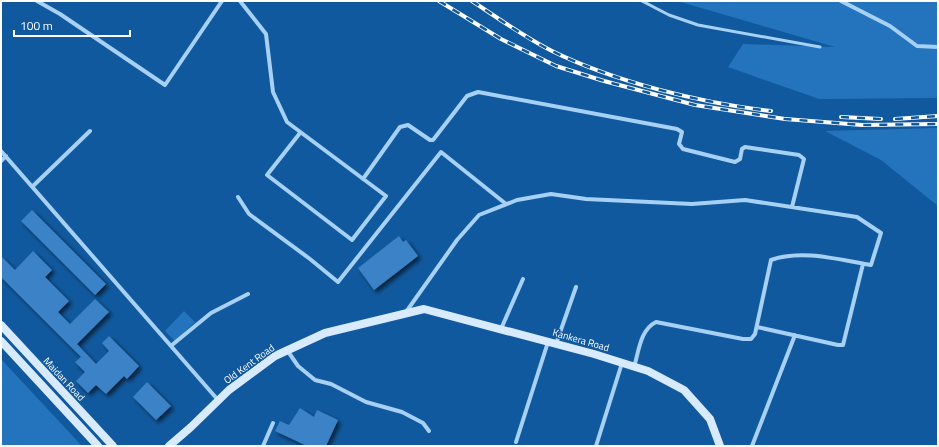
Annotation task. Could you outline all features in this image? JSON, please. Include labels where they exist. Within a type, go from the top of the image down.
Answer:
[{"type":"street","points":[[37,1],[60,14],[165,86],[222,1]]},
{"type":"street","points":[[240,1],[266,34],[273,92],[287,122],[386,196],[352,240],[267,175],[300,133]]},
{"type":"street","points":[[841,1],[890,26],[917,46],[938,47]]},
{"type":"street","points":[[363,179],[400,127],[408,125],[430,140],[433,140],[467,96],[478,92],[677,128],[682,132],[679,144],[683,149],[735,162],[740,159],[742,149],[745,147],[799,155],[804,159],[792,207]]},
{"type":"street","points":[[33,186],[90,131]]},
{"type":"street","points":[[1,150],[172,345],[218,400]]},
{"type":"street","points":[[238,197],[249,214],[310,259],[338,282],[441,152],[506,204]]},
{"type":"street","points":[[1,161],[6,156]]},
{"type":"street","points":[[403,315],[457,240],[479,215],[517,200],[551,194],[586,199],[692,204],[744,200],[857,217],[881,233],[871,265],[806,256],[778,257],[771,260],[757,327],[752,339],[744,339],[656,322],[650,325],[643,334],[634,367]]},
{"type":"street","points":[[757,327],[843,345],[863,264]]},
{"type":"street","points":[[501,329],[523,279]]},
{"type":"street","points":[[516,442],[552,343],[576,287]]},
{"type":"street","points":[[172,345],[211,314],[248,294]]},
{"type":"street","name":"Kankera Road","points":[[403,315],[424,309],[552,343],[648,371],[684,390],[710,419],[720,446]]},
{"type":"street","name":"Old Kent Road","points":[[169,446],[191,427],[218,400],[275,356],[324,333],[403,315]]},
{"type":"street","name":"Maidan Road","points":[[1,325],[113,446]]},
{"type":"street","points":[[752,446],[795,335]]},
{"type":"street","name":"Maidan Road","points":[[1,341],[98,446]]},
{"type":"street","points":[[286,350],[298,366],[315,380],[331,384],[366,402],[402,412],[423,423],[429,431]]},
{"type":"street","points":[[596,446],[622,363]]},
{"type":"street","points":[[263,446],[273,423]]},
{"type":"lane","points":[[642,1],[669,15],[698,25],[820,47]]},
{"type":"shaded area","points":[[677,1],[938,1],[938,98],[819,99],[728,67],[743,44],[835,47]]},
{"type":"shaded area","points":[[938,128],[938,206],[881,160],[825,131]]},
{"type":"shaded area","points":[[184,311],[195,322],[175,341],[165,331]]},
{"type":"shaded area","points":[[1,359],[82,446],[1,446]]},
{"type":"building","points":[[32,210],[106,284],[95,295],[21,221]]},
{"type":"building","points":[[399,236],[403,242],[406,240],[418,256],[374,290],[358,268]]},
{"type":"building","points":[[33,251],[52,270],[45,277],[69,301],[58,312],[70,324],[95,299],[109,312],[77,344],[96,364],[109,351],[102,343],[109,336],[139,366],[127,379],[124,376],[106,394],[96,385],[88,393],[76,381],[85,372],[75,362],[81,357],[1,277],[1,256],[15,270]]},
{"type":"building","points":[[147,382],[171,406],[156,420],[133,397]]},
{"type":"building","points":[[300,408],[314,417],[317,410],[338,420],[326,446],[307,446],[275,431],[280,421],[289,425]]},
{"type":"railway","points":[[439,1],[501,39],[556,66],[604,81],[695,105],[785,119],[862,125],[938,124]]},
{"type":"railway","points":[[472,1],[542,46],[603,72],[659,90],[688,97],[716,103],[771,111]]},
{"type":"railway","points":[[895,119],[938,116]]},
{"type":"railway","points":[[841,117],[881,119]]}]
